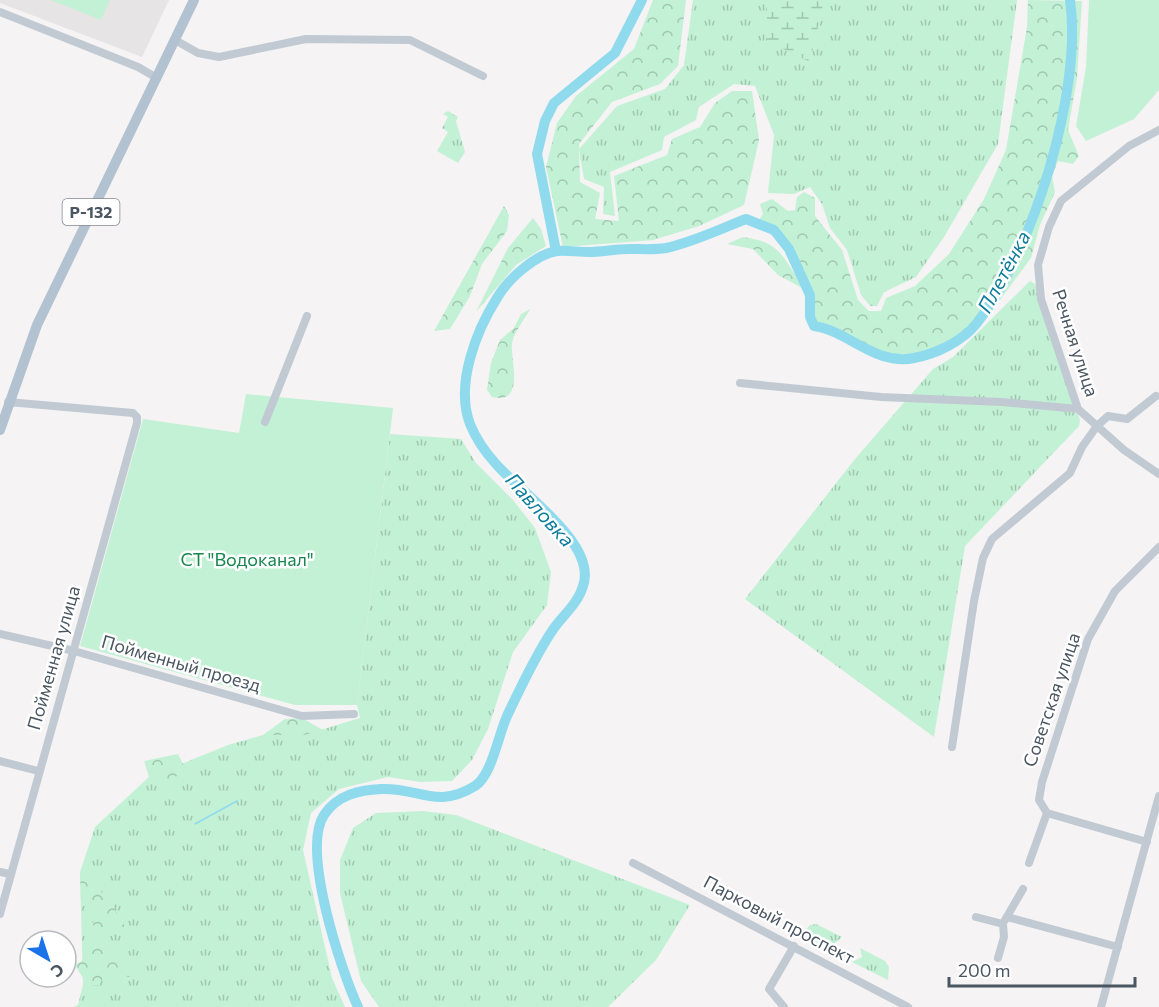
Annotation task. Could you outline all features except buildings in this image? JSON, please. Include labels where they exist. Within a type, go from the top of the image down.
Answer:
[{"type":"main road","name":"Р-132","points":[[0,430],[8,402],[52,292],[194,0]]},
{"type":"street","points":[[0,12],[138,67],[157,78]]},
{"type":"street","points":[[175,40],[198,53],[219,57],[306,39],[410,40],[483,76]]},
{"type":"street","name":"Речная улица","points":[[1159,130],[1129,146],[1061,201],[1046,236],[1038,265],[1041,299],[1078,410],[1159,474]]},
{"type":"street","points":[[265,422],[306,316]]},
{"type":"street","points":[[740,383],[881,397],[1002,402],[1078,410]]},
{"type":"street","points":[[952,747],[974,601],[986,548],[992,539],[1070,473],[1082,447],[1097,426],[1108,416],[1127,419],[1156,396]]},
{"type":"street","name":"Пойменная улица","points":[[0,914],[38,771],[137,423],[137,417],[133,413],[8,402]]},
{"type":"street","name":"Советская улица","points":[[1047,813],[1039,800],[1042,782],[1088,639],[1114,591],[1159,547]]},
{"type":"street","name":"Пойменный проезд","points":[[0,634],[74,651],[302,716],[354,714]]},
{"type":"street","points":[[0,760],[38,771]]},
{"type":"street","points":[[1101,1007],[1147,842],[1156,822],[1159,796]]},
{"type":"street","points":[[1029,863],[1047,813],[1147,842]]},
{"type":"street","name":"Парковый проспект","points":[[633,863],[908,1007]]},
{"type":"street","points":[[0,872],[10,874]]},
{"type":"street","points":[[998,958],[1004,937],[1005,920],[1023,889]]},
{"type":"street","points":[[976,917],[1005,920],[1118,947]]},
{"type":"street","points":[[784,1007],[769,989],[794,946]]},
{"type":"shaded area","points":[[0,0],[169,0],[142,57],[0,3]]},
{"type":"green space","points":[[51,0],[110,0],[101,20]]},
{"type":"green space","points":[[653,0],[686,0],[678,66],[660,84],[612,102],[579,144],[580,182],[600,193],[595,219],[619,221],[614,176],[667,155],[672,139],[700,127],[715,103],[732,91],[752,91],[759,140],[744,205],[699,226],[653,240],[563,247],[546,167],[557,123],[576,96],[634,49]]},
{"type":"green space","points":[[693,0],[1017,0],[998,144],[944,237],[916,277],[884,292],[877,306],[870,306],[861,295],[847,250],[830,228],[822,204],[810,187],[794,194],[768,193],[774,135],[755,86],[734,84],[699,107],[696,120],[664,137],[662,150],[610,172],[615,216],[603,214],[604,187],[584,179],[579,149],[617,106],[665,89],[684,65]]},
{"type":"green space","points":[[767,0],[824,0],[810,62],[767,41]]},
{"type":"green space","points":[[1028,0],[1082,1],[1077,78],[1068,130],[1079,156],[1073,164],[1058,161],[1052,176],[1055,192],[1040,225],[1031,258],[994,308],[984,313],[976,325],[954,342],[934,353],[891,360],[855,345],[849,337],[836,334],[829,328],[814,326],[810,293],[802,272],[784,243],[767,228],[757,223],[763,214],[760,204],[772,199],[788,211],[795,210],[797,197],[804,192],[815,198],[815,216],[842,250],[858,300],[869,311],[881,311],[886,298],[915,286],[949,254],[984,199],[1006,150],[1027,27]]},
{"type":"green space","points":[[1089,0],[1159,0],[1159,90],[1134,119],[1086,141],[1076,126],[1086,67]]},
{"type":"green space","points":[[448,111],[458,117],[456,121],[465,152],[458,163],[437,151],[448,132],[442,128],[448,117],[443,114]]},
{"type":"green space","points":[[504,206],[509,215],[507,231],[482,264],[470,296],[450,329],[434,331]]},
{"type":"green space","points":[[533,218],[541,229],[546,246],[516,265],[476,312],[508,248]]},
{"type":"green space","points":[[743,237],[765,242],[778,251],[801,283],[802,288],[778,275],[753,249],[727,244]]},
{"type":"green space","points":[[1030,281],[1035,284],[1080,420],[1079,426],[965,546],[934,737],[745,599],[855,459],[933,369],[953,357]]},
{"type":"green space","points":[[530,309],[512,343],[513,388],[503,398],[492,397],[487,390],[491,363],[500,340],[514,328],[521,314]]},
{"type":"green space","name":"СТ \"Водоканал\"","points":[[246,394],[393,408],[357,705],[295,705],[80,646],[143,419],[239,433]]},
{"type":"green space","points":[[390,434],[461,439],[476,463],[513,500],[535,528],[551,572],[547,605],[513,652],[488,729],[472,760],[452,781],[420,782],[388,777],[339,789],[311,813],[303,850],[332,978],[345,1007],[74,1007],[78,1005],[83,985],[80,872],[95,827],[149,777],[228,745],[263,735],[304,735],[360,718],[357,705]]},
{"type":"green space","points":[[302,718],[323,730],[304,735],[263,735],[285,719]]},
{"type":"green space","points":[[178,754],[185,768],[177,776],[169,780],[149,777],[144,761]]},
{"type":"green space","points":[[423,811],[456,815],[690,905],[656,960],[608,1007],[379,1007],[361,981],[340,893],[340,860],[353,828],[376,813]]},
{"type":"green space","points":[[80,872],[107,897],[129,933],[127,938],[93,925],[94,904],[81,906]]},
{"type":"green space","points":[[816,924],[842,937],[835,943],[836,954],[801,935],[810,925]]},
{"type":"green space","points":[[96,940],[130,959],[135,975],[128,977],[120,972],[115,974],[112,985],[103,978],[99,985],[83,985],[78,963],[90,956]]},
{"type":"green space","points":[[860,948],[885,961],[889,967],[888,980],[852,962],[862,957]]},
{"type":"waterway","name":"Павловка","points":[[556,251],[537,154],[545,121],[554,103],[615,53],[642,0]]},
{"type":"waterway","name":"Павловка","points":[[358,1007],[342,966],[320,881],[317,855],[318,832],[324,815],[342,798],[365,791],[394,789],[438,797],[461,793],[481,781],[490,764],[507,716],[534,662],[552,631],[577,599],[583,586],[585,570],[579,553],[569,537],[492,460],[470,424],[465,392],[470,359],[489,311],[502,291],[523,268],[549,253],[666,248],[746,219],[774,230],[789,249],[810,295],[810,317],[814,326],[839,334],[874,353],[900,359],[922,356],[948,346],[971,330],[998,292],[1017,255],[1034,213],[1061,123],[1069,78],[1072,37],[1070,0]]},
{"type":"waterway","points":[[195,824],[237,801]]},
{"type":"water label","name":"Плетёнка","points":[[1004,272]]}]
